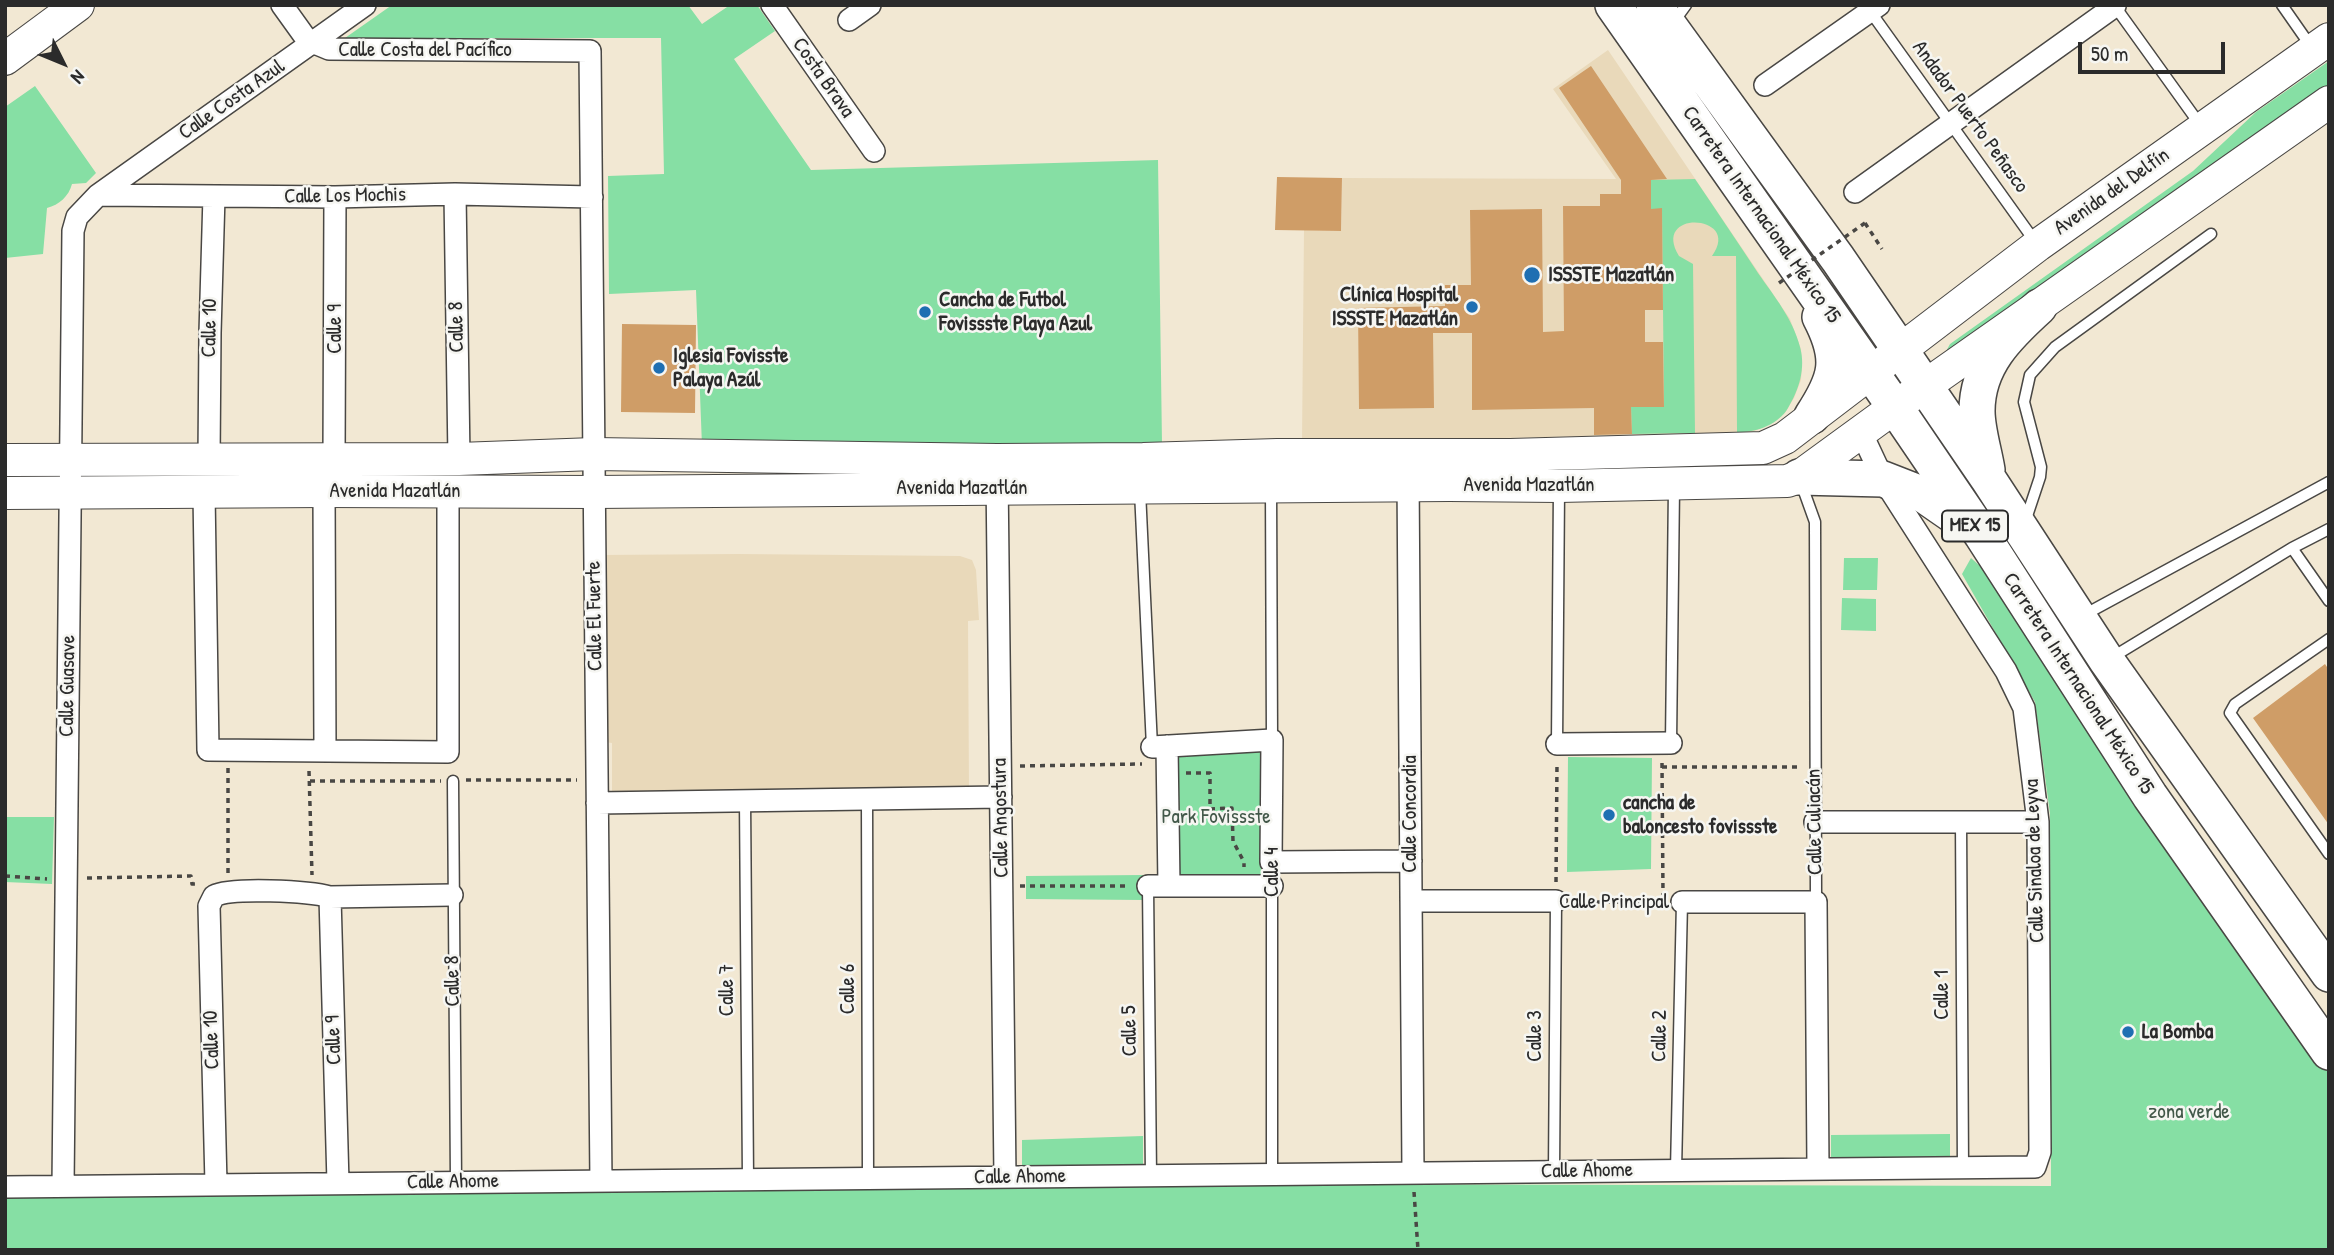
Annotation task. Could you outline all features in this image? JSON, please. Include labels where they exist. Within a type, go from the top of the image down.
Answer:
[{"type":"main road","name":"Carretera Internacional México 15","points":[[1613,5],[1794,282],[1870,372],[1895,407],[1982,535],[2150,796],[2329,1052]]},
{"type":"main road","name":"Carretera Internacional México 15","points":[[1670,13],[1989,480],[2107,661],[2329,975]]},
{"type":"main road","points":[[1794,282],[1814,307],[1830,336],[1835,355],[1828,391],[1812,416]]},
{"type":"main road","points":[[1989,480],[1977,412],[1980,383],[1993,355],[2014,330],[2039,307]]},
{"type":"main road","points":[[1799,477],[1883,480],[1924,495],[1982,535]]},
{"type":"street","points":[[5,58],[78,5]]},
{"type":"street","name":"Calle Costa del Pacífico","points":[[282,5],[310,44],[329,49],[590,51]]},
{"type":"street","name":"Calle Costa Azul","points":[[98,195],[365,5]]},
{"type":"street","name":"Costa Brava","points":[[772,5],[874,151]]},
{"type":"street","points":[[849,20],[870,5]]},
{"type":"street","points":[[1855,192],[2115,6]]},
{"type":"street","points":[[1765,85],[1875,8]]},
{"type":"street","name":"Avenida del Delfín","points":[[1898,350],[2038,245],[2321,45]]},
{"type":"street","name":"Calle El Fuerte","points":[[590,51],[601,1181]]},
{"type":"street","points":[[1895,407],[2329,102]]},
{"type":"street","name":"Calle Los Mochis","points":[[98,195],[335,197],[455,194],[592,197]]},
{"type":"street","name":"Calle 8","points":[[455,194],[459,459]]},
{"type":"street","name":"Calle Guasave","points":[[63,1186],[73,232],[78,217],[98,195]]},
{"type":"street","name":"Calle 10","points":[[209,460],[214,196]]},
{"type":"street","name":"Calle 9","points":[[334,460],[335,197]]},
{"type":"street","points":[[1870,372],[1898,350]]},
{"type":"street","name":"Avenida Mazatlán","points":[[5,460],[459,459],[594,454],[997,474],[1140,488],[1271,486],[1510,455],[1763,448],[1785,438],[1870,372]]},
{"type":"street","name":"Avenida Mazatlán","points":[[5,493],[448,490],[594,492],[997,474],[1408,470],[1559,486],[1787,481],[1799,477],[1895,407]]},
{"type":"street","name":"Calle Sinaloa de Leyva","points":[[1861,432],[1883,480],[2017,691],[2024,708],[2038,822],[2040,1152],[2035,1167]]},
{"type":"street","name":"Calle Concordia","points":[[1408,470],[1413,1173]]},
{"type":"street","name":"Calle Angostura","points":[[997,474],[1005,1177]]},
{"type":"street","points":[[204,493],[218,750],[448,752],[448,490]]},
{"type":"street","points":[[317,751],[324,491]]},
{"type":"street","points":[[1272,740],[1162,752],[1158,886],[1272,886]]},
{"type":"street","name":"Calle 4","points":[[1272,740],[1272,862]]},
{"type":"street","points":[[1557,744],[1667,743]]},
{"type":"street","points":[[597,803],[1001,797]]},
{"type":"street","points":[[1815,822],[2038,822]]},
{"type":"street","points":[[1272,862],[1411,861]]},
{"type":"street","points":[[223,890],[452,895]]},
{"type":"street","name":"Calle 10","points":[[216,1184],[209,906],[223,890]]},
{"type":"street","name":"Calle 9","points":[[321,894],[338,1183]]},
{"type":"street","name":"Calle Principal","points":[[1411,901],[1556,901]]},
{"type":"street","name":"Calle Principal","points":[[1672,902],[1816,902]]},
{"type":"street","name":"Calle Culiacán","points":[[1816,902],[1818,1169]]},
{"type":"street","name":"Calle Ahome","points":[[5,1187],[2035,1167]]},
{"type":"lane","points":[[2282,5],[2321,45]]},
{"type":"lane","points":[[2115,6],[2202,128]]},
{"type":"lane","name":"Andador Puerto Peñasco","points":[[1875,8],[1950,123],[2038,245]]},
{"type":"lane","points":[[2022,531],[2042,467],[2024,402],[2030,375],[2055,347],[2211,234]]},
{"type":"lane","name":"Calle Culiacán","points":[[1799,477],[1815,522],[1816,902]]},
{"type":"lane","points":[[2079,618],[2329,482]]},
{"type":"lane","points":[[1667,743],[1674,484]]},
{"type":"lane","name":"Calle 4","points":[[1271,486],[1272,740]]},
{"type":"lane","points":[[1557,744],[1559,486]]},
{"type":"lane","points":[[1140,488],[1162,752]]},
{"type":"lane","points":[[2107,661],[2292,548],[2329,530]]},
{"type":"lane","points":[[2292,548],[2329,601]]},
{"type":"lane","points":[[2329,639],[2235,704],[2230,713],[2329,854]]},
{"type":"lane","name":"Calle 8","points":[[453,780],[456,1182]]},
{"type":"lane","name":"Calle 7","points":[[745,800],[748,1180]]},
{"type":"lane","name":"Calle 6","points":[[867,800],[868,1178]]},
{"type":"lane","name":"Calle 1","points":[[1961,822],[1963,1168]]},
{"type":"lane","name":"Calle 4","points":[[1272,862],[1272,1174]]},
{"type":"lane","name":"Calle 5","points":[[1151,1175],[1158,886]]},
{"type":"lane","name":"Calle 3","points":[[1554,1172],[1556,901]]},
{"type":"lane","name":"Calle 2","points":[[1672,902],[1676,1170]]},
{"type":"path","points":[[1794,282],[1866,223],[1882,249]]},
{"type":"path","points":[[1667,743],[1662,767],[1672,902]]},
{"type":"path","points":[[1556,901],[1557,744]]},
{"type":"path","points":[[5,876],[66,880],[191,876],[192,884],[223,890],[218,750]]},
{"type":"path","points":[[317,751],[321,894]]},
{"type":"path","points":[[1000,766],[1162,752],[1174,773],[1210,773],[1210,809],[1232,808],[1233,841],[1244,862],[1244,886]]},
{"type":"path","points":[[1662,767],[1815,767]]},
{"type":"path","points":[[1002,886],[1158,886]]},
{"type":"path","name":"Calle Principal","points":[[1556,901],[1672,902]]},
{"type":"path","points":[[1413,1173],[1418,1250]]},
{"type":"shaded area","name":"ISSSTE Mazatlán","points":[[1608,50],[1790,319],[1801,349],[1802,364],[1801,380],[1785,413],[1772,423],[1750,433],[1302,442],[1304,230],[1341,231],[1342,178],[1616,179],[1553,89]]},
{"type":"shaded area","points":[[600,555],[960,556],[972,560],[976,570],[979,620],[968,621],[969,792],[612,796],[612,743],[604,742]]},
{"type":"green space","name":"Cancha de Futbol Fovissste Playa Azul","points":[[392,5],[688,5],[702,24],[730,5],[757,5],[775,31],[734,59],[811,170],[1158,160],[1162,444],[702,446],[696,290],[609,294],[608,176],[664,174],[661,38],[345,38]]},
{"type":"green space","points":[[2329,61],[2329,94],[1944,355],[1950,344],[2193,171],[2256,112]]},
{"type":"green space","points":[[35,86],[96,173],[86,183],[72,184],[63,199],[47,208],[43,254],[5,258],[5,107]]},
{"type":"green space","points":[[1695,179],[1788,317],[1802,355],[1800,379],[1784,414],[1758,429],[1737,432],[1736,256],[1712,256],[1718,242],[1716,232],[1708,225],[1685,224],[1676,230],[1673,241],[1679,256],[1693,264],[1695,433],[1632,434],[1631,407],[1664,406],[1662,209],[1651,209],[1651,180]]},
{"type":"green space","points":[[1844,558],[1878,558],[1877,590],[1843,590]]},
{"type":"green space","name":"zona verde","points":[[1971,558],[1989,574],[2329,1068],[2329,1250],[5,1250],[5,1198],[456,1182],[2051,1186],[2050,814],[2035,702],[1962,574]]},
{"type":"green space","points":[[1842,598],[1876,599],[1876,631],[1841,630]]},
{"type":"green space","name":"Park Fovissste","points":[[1260,748],[1261,884],[1171,888],[1170,749]]},
{"type":"green space","points":[[1568,757],[1652,758],[1651,869],[1567,872]]},
{"type":"green space","points":[[5,817],[54,817],[52,884],[5,882]]},
{"type":"green space","points":[[1143,875],[1143,900],[1026,899],[1026,876]]},
{"type":"green space","points":[[1950,1134],[1950,1163],[1831,1165],[1831,1135]]},
{"type":"green space","points":[[1143,1136],[1143,1174],[1022,1175],[1022,1140]]},
{"type":"building","name":"Clínica Hospital ISSSTE Mazatlán","points":[[1591,66],[1667,179],[1651,180],[1651,209],[1662,208],[1663,310],[1645,310],[1645,342],[1663,342],[1664,407],[1631,407],[1632,434],[1594,435],[1594,408],[1472,410],[1472,333],[1433,333],[1434,408],[1359,409],[1358,308],[1445,306],[1445,285],[1471,285],[1470,210],[1542,209],[1543,332],[1564,331],[1563,206],[1600,206],[1600,194],[1621,194],[1621,180],[1559,88]]},
{"type":"building","points":[[1277,177],[1342,178],[1341,231],[1275,230]]},
{"type":"building","name":"Iglesia Fovisste Palaya Azúl","points":[[622,324],[696,325],[695,413],[621,412]]},
{"type":"building","points":[[2325,664],[2329,670],[2329,825],[2253,718]]},
{"type":"place","name":"ISSSTE Mazatlán","points":[[1532,275]]},
{"type":"place","name":"Clínica Hospital ISSSTE Mazatlán","points":[[1472,307]]},
{"type":"place","name":"Cancha de Futbol Fovissste Playa Azul","points":[[925,312]]},
{"type":"place","name":"Iglesia Fovisste Palaya Azúl","points":[[659,368]]},
{"type":"place","name":"cancha de baloncesto fovissste","points":[[1609,815]]},
{"type":"place","name":"La Bomba","points":[[2128,1032]]}]
